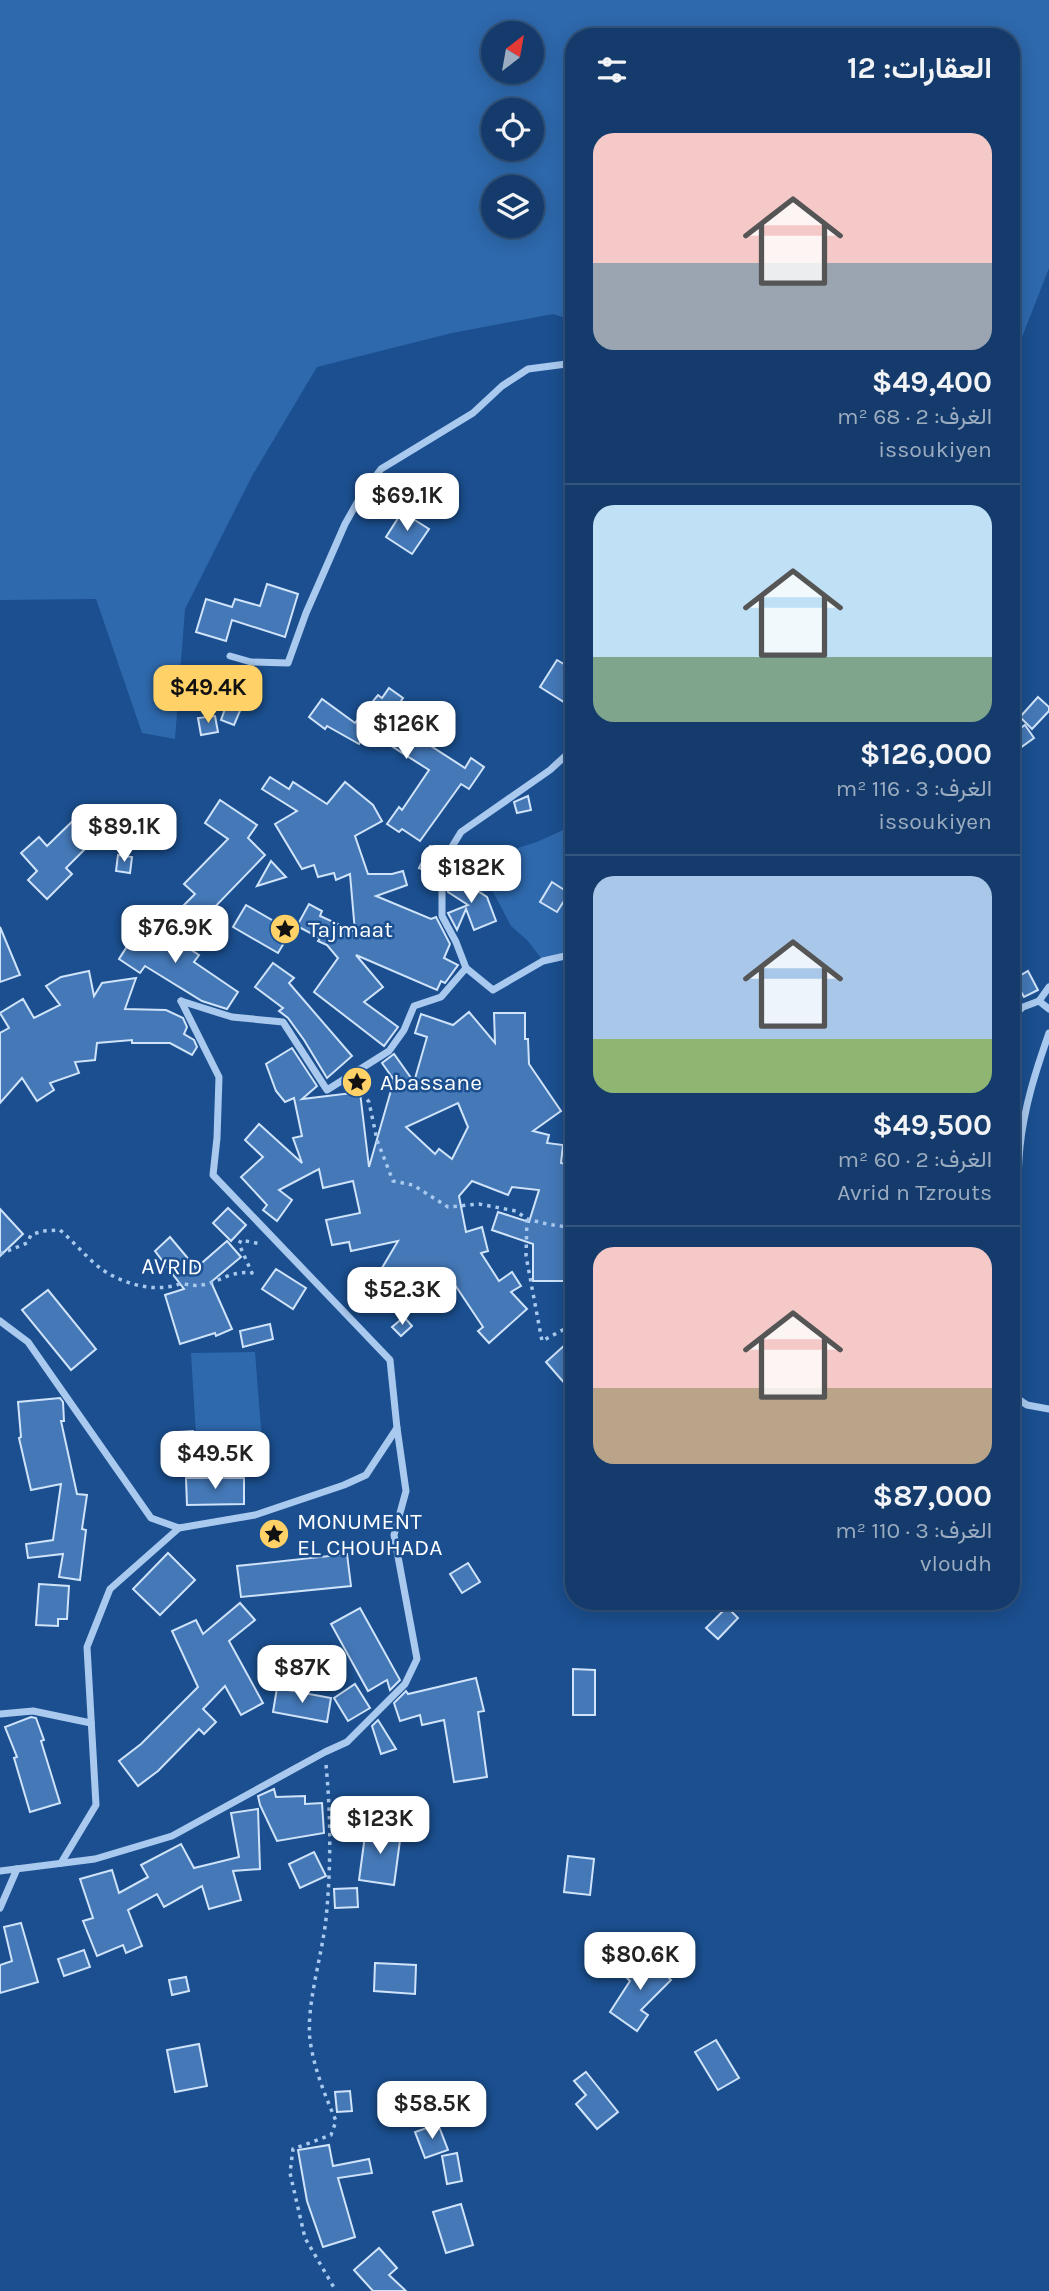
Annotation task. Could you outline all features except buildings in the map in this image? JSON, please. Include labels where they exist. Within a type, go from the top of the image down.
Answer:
[{"type":"street","points":[[230,656],[251,662],[288,663],[306,613],[345,524],[362,494],[381,469],[473,413],[502,386],[528,369],[565,364]]},
{"type":"street","points":[[565,758],[461,832],[442,863],[442,916],[466,968],[493,990],[544,961],[565,956]]},
{"type":"street","points":[[0,1871],[95,1859],[172,1836],[347,1742],[405,1684],[417,1659],[394,1535],[405,1491],[390,1360],[213,1175],[219,1077],[181,1001],[232,1017],[283,1022],[327,1090],[389,1051],[404,1030],[414,1006],[441,997],[466,968]]},
{"type":"street","points":[[1020,1010],[1039,1001],[1049,987]]},
{"type":"street","points":[[1039,1001],[1049,1009]]},
{"type":"street","points":[[1020,1147],[1030,1089],[1049,1033]]},
{"type":"street","points":[[0,1321],[28,1342],[151,1518],[179,1528],[273,1510],[366,1475],[397,1428]]},
{"type":"street","points":[[1020,1400],[1027,1405],[1049,1409]]},
{"type":"street","points":[[61,1863],[96,1805],[87,1647],[110,1589],[179,1528]]},
{"type":"street","points":[[0,1714],[33,1712],[91,1723]]},
{"type":"street","points":[[0,1908],[17,1869]]},
{"type":"path","points":[[349,1076],[369,1102],[377,1140],[393,1181],[413,1185],[448,1207],[479,1204],[516,1210],[527,1219],[565,1227]]},
{"type":"path","points":[[527,1219],[526,1256],[542,1341],[565,1330]]},
{"type":"path","name":"AVRID","points":[[0,1254],[27,1243],[32,1235],[41,1231],[60,1230],[100,1268],[124,1281],[142,1286],[170,1288],[182,1283],[194,1287],[207,1286],[230,1274],[252,1273],[242,1254],[239,1244],[241,1240],[267,1245],[277,1242]]},
{"type":"path","points":[[325,1752],[331,1818],[326,1906],[310,2038],[317,2075],[337,2121],[331,2135],[293,2149],[290,2173],[305,2238],[336,2291]]},
{"type":"shaded area","points":[[0,0],[1049,0],[1049,268],[1020,342],[1020,28],[565,28],[565,318],[553,314],[452,333],[317,367],[252,476],[185,609],[175,739],[142,733],[96,599],[0,600]]},
{"type":"shaded area","points":[[565,829],[565,955],[543,961],[528,941],[511,926],[492,890],[475,894],[473,882],[456,873],[475,861],[537,842]]},
{"type":"shaded area","points":[[255,1352],[264,1467],[198,1469],[191,1353]]},
{"type":"place","name":"Tajmaat","points":[[285,929]]},
{"type":"place","name":"Abassane","points":[[357,1082]]},
{"type":"place","name":"MONUMENT EL CHOUHADA","points":[[274,1534]]}]
